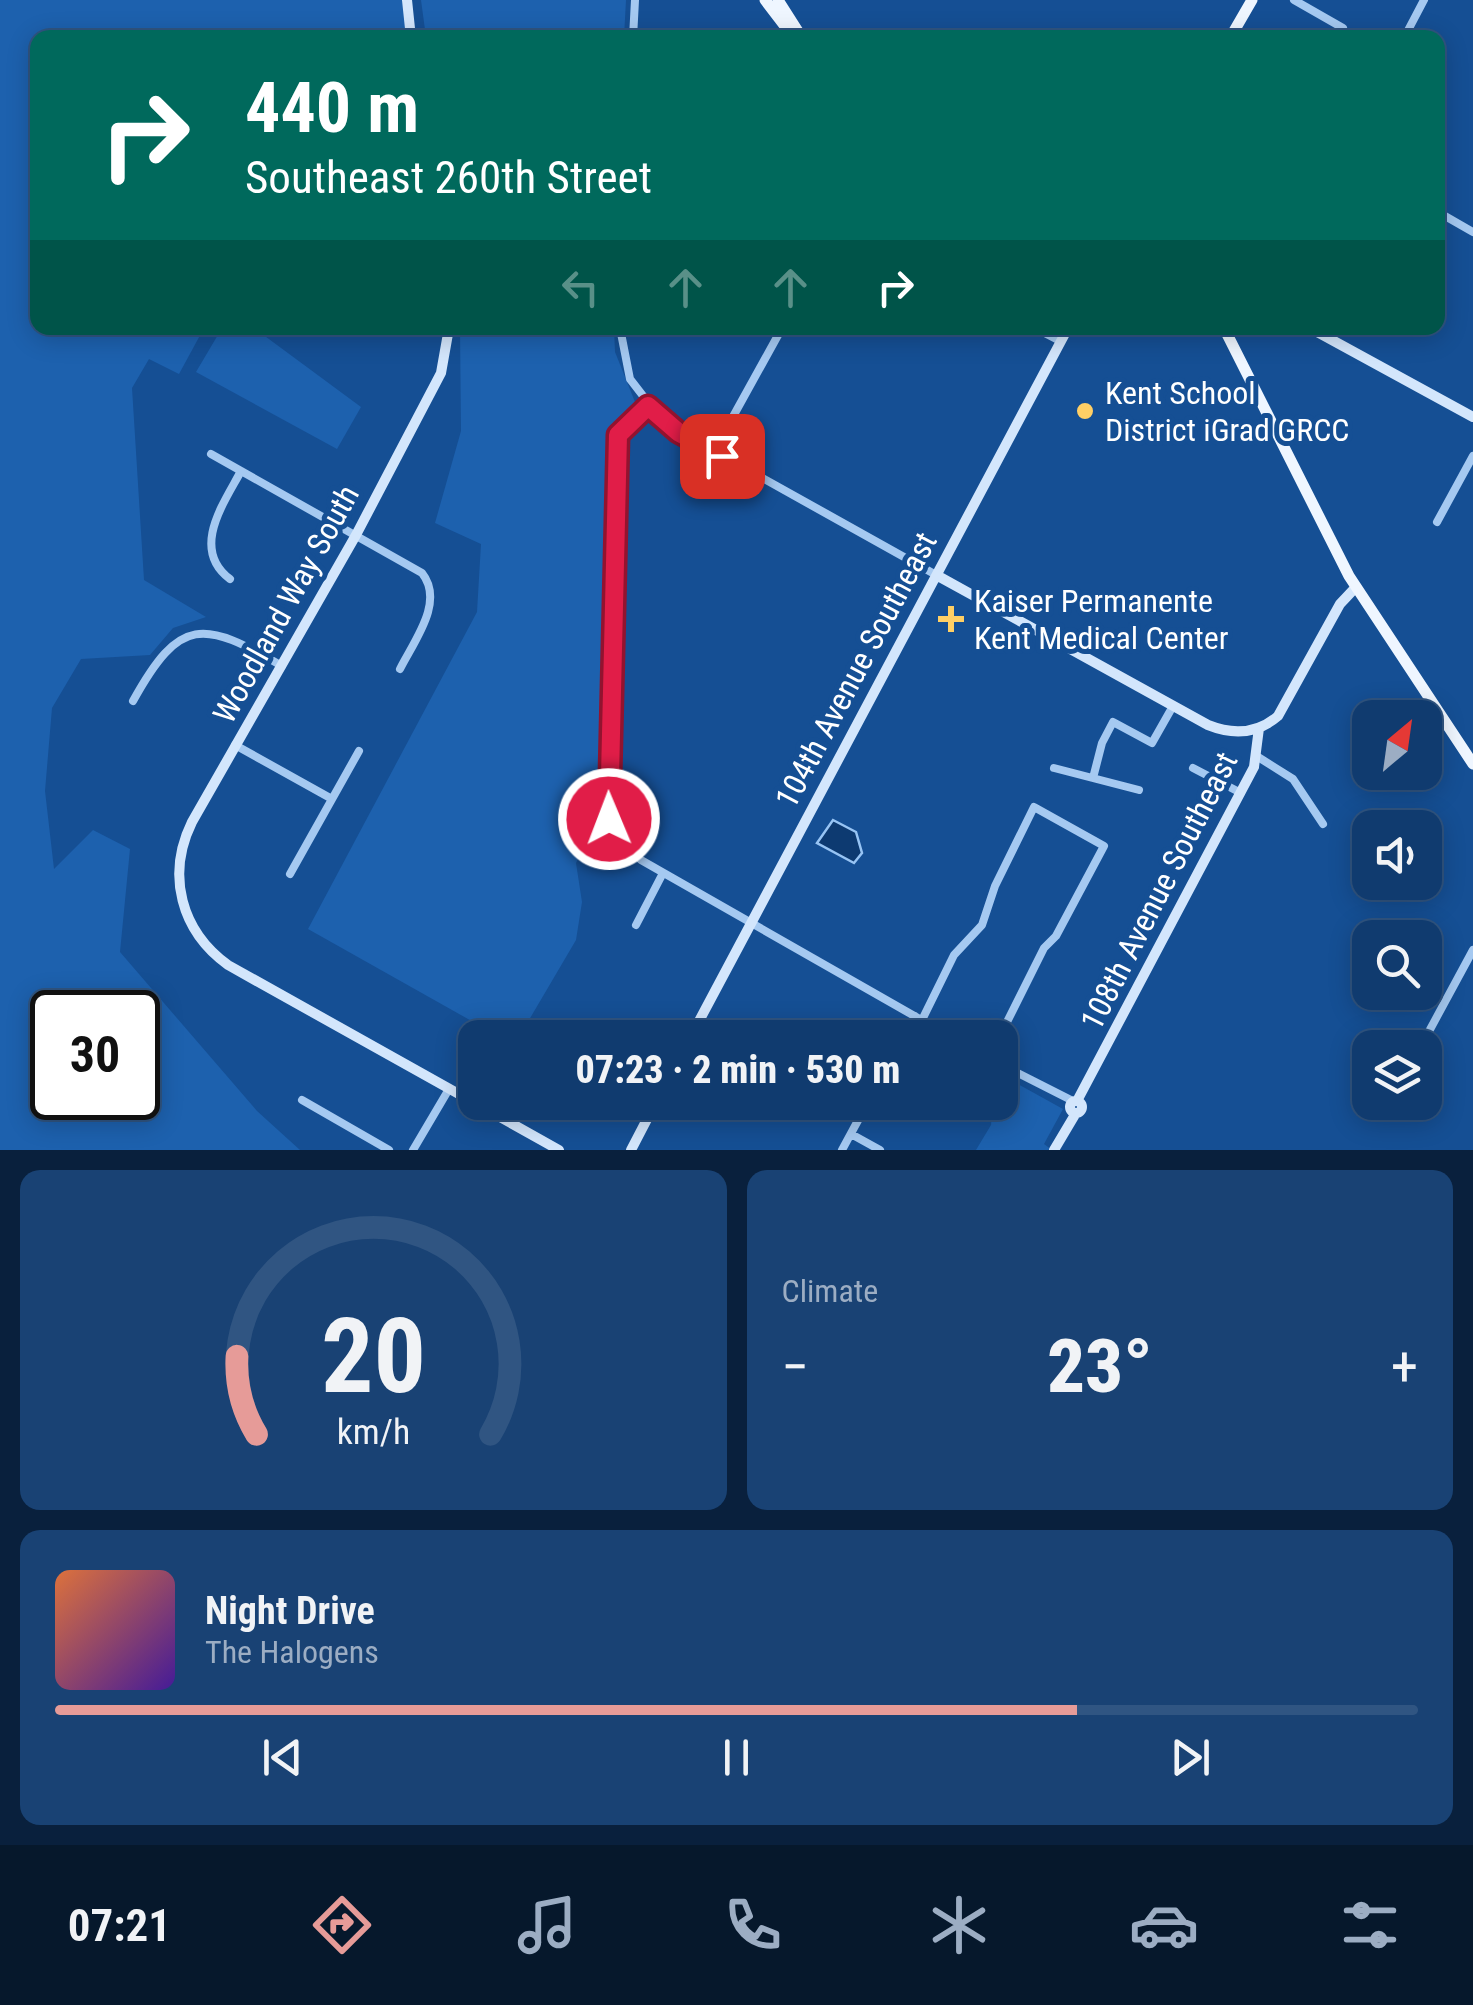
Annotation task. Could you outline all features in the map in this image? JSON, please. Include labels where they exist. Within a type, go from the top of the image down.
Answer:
[{"type":"main road","points":[[765,0],[792,30]]},
{"type":"main road","points":[[778,0],[798,30]]},
{"type":"main road","points":[[1234,30],[1246,2]]},
{"type":"main road","points":[[1232,335],[1310,504],[1356,588],[1472,761]]},
{"type":"street","points":[[407,0],[410,30]]},
{"type":"street","points":[[633,30],[635,0]]},
{"type":"street","points":[[1294,0],[1343,28]]},
{"type":"street","points":[[1408,30],[1424,0]]},
{"type":"street","points":[[1445,216],[1473,232]]},
{"type":"street","name":"Woodland Way South","points":[[448,335],[442,373],[182,846],[178,882],[184,908],[199,938],[228,965],[449,1090]]},
{"type":"street","points":[[621,335],[630,379],[648,406],[678,432],[1174,706],[1249,740],[1258,757],[1294,780],[1323,824]]},
{"type":"street","points":[[714,451],[778,335]]},
{"type":"street","points":[[1049,335],[1060,341]]},
{"type":"street","name":"104th Avenue Southeast","points":[[700,1020],[1064,335]]},
{"type":"street","points":[[1324,335],[1473,417]]},
{"type":"street","points":[[648,406],[623,428],[616,442],[607,809],[616,838],[664,873],[922,1020]]},
{"type":"street","points":[[210,454],[412,566],[431,587],[428,612],[400,669]]},
{"type":"street","points":[[1437,522],[1473,456]]},
{"type":"street","points":[[230,578],[214,559],[212,534],[242,471]]},
{"type":"street","name":"108th Avenue Southeast","points":[[1057,1145],[1073,1105],[1091,1091],[1093,1075],[1241,793],[1258,757],[1256,729],[1286,706],[1340,604],[1356,588]]},
{"type":"street","points":[[133,700],[163,650],[188,636],[204,633],[233,638],[282,666]]},
{"type":"street","points":[[1093,778],[1102,743],[1113,722],[1152,743],[1174,706]]},
{"type":"street","points":[[1234,732],[1256,729]]},
{"type":"street","points":[[236,745],[332,799]]},
{"type":"street","points":[[290,874],[359,751]]},
{"type":"street","points":[[1054,768],[1139,790]]},
{"type":"street","points":[[1194,768],[1241,793]]},
{"type":"street","points":[[918,1018],[954,954],[982,925],[995,886],[1034,807],[1104,846],[1056,936],[1044,948],[1008,1020]]},
{"type":"street","points":[[636,925],[664,873]]},
{"type":"street","points":[[1430,1030],[1473,950]]},
{"type":"street","points":[[1018,1074],[1073,1105]]},
{"type":"street","points":[[413,1150],[449,1090],[560,1150]]},
{"type":"street","points":[[302,1100],[389,1150]]},
{"type":"street","points":[[631,1150],[647,1120]]},
{"type":"street","points":[[842,1150],[859,1120]]},
{"type":"street","points":[[852,1134],[880,1150]]},
{"type":"shaded area","points":[[0,0],[403,0],[407,30],[30,30],[30,335],[200,335],[179,374],[149,359],[132,388],[144,580],[206,617],[173,628],[150,655],[81,659],[52,708],[45,791],[54,869],[93,830],[130,849],[120,952],[153,990],[30,990],[30,1120],[160,1120],[160,998],[257,1111],[300,1150],[0,1150]]},
{"type":"shaded area","points":[[421,0],[626,0],[624,30],[425,30]]},
{"type":"shaded area","points":[[218,335],[263,335],[361,407],[337,449],[196,372]]},
{"type":"shaded area","points":[[460,335],[614,335],[615,352],[637,407],[615,422],[608,445],[600,815],[576,863],[582,902],[576,940],[529,1020],[470,1020],[308,929],[477,612],[481,544],[435,523],[461,431]]},
{"type":"shaded area","points":[[833,820],[856,832],[862,853],[854,863],[817,843]]},
{"type":"shaded area","points":[[1018,1084],[1063,1109],[1044,1144],[1052,1150],[976,1150],[991,1120],[1018,1120]]},
{"type":"place","name":"Kent School District iGrad GRCC","points":[[1085,411]]},
{"type":"place","name":"Kaiser Permanente Kent Medical Center","points":[[951,619]]},
{"type":"route","points":[[609,819],[618,435],[648,406],[664,423],[722,456]]}]
